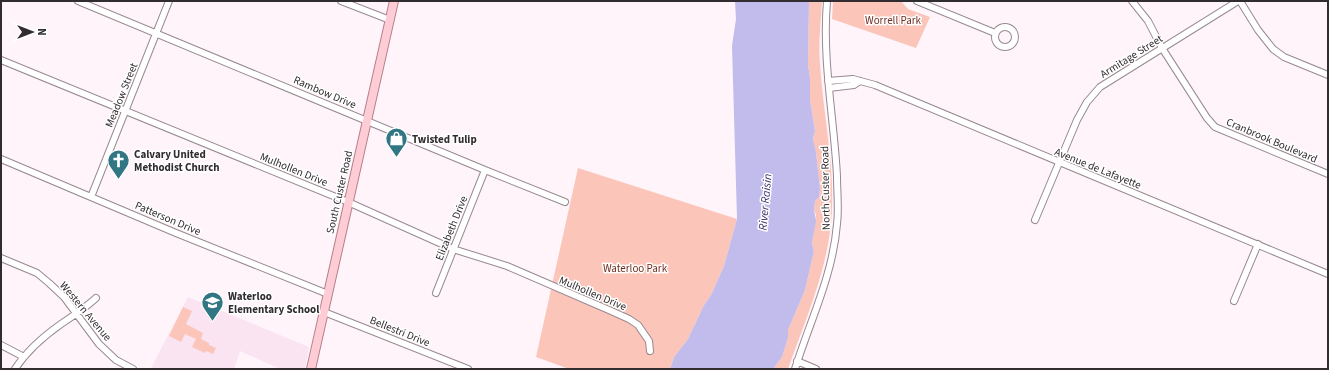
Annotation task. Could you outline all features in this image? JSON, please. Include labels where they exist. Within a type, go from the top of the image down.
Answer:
[{"type":"main road","name":"South Custer Road","points":[[311,369],[394,1]]},
{"type":"street","name":"Rambow Drive","points":[[78,1],[565,202]]},
{"type":"street","name":"Meadow Street","points":[[91,197],[170,1]]},
{"type":"street","points":[[341,1],[390,20]]},
{"type":"street","name":"North Custer Road","points":[[795,369],[831,266],[835,243],[838,202],[825,31],[827,1]]},
{"type":"street","points":[[917,1],[995,33]]},
{"type":"street","name":"Cranbrook Boulevard","points":[[1132,1],[1148,21],[1162,48],[1207,118],[1215,127],[1328,174]]},
{"type":"street","points":[[1239,1],[1258,30],[1273,49],[1284,57],[1328,75]]},
{"type":"street","name":"Armitage Street","points":[[1035,220],[1077,120],[1082,110],[1100,87],[1239,1]]},
{"type":"street","name":"Mulhollen Drive","points":[[1,60],[348,202],[453,249],[507,266],[629,319],[638,325],[643,331],[649,341],[650,351]]},
{"type":"street","name":"Avenue de Lafayette","points":[[828,81],[853,78],[875,86],[1328,274]]},
{"type":"street","points":[[829,88],[854,85],[860,81]]},
{"type":"street","name":"Patterson Drive","points":[[1,159],[328,294]]},
{"type":"street","name":"Elizabeth Drive","points":[[436,293],[485,170]]},
{"type":"street","points":[[1234,301],[1258,244]]},
{"type":"street","name":"Western Avenue","points":[[1,258],[37,273],[64,297],[99,344],[116,360],[126,367],[133,369]]},
{"type":"street","points":[[15,369],[24,357],[51,331],[77,314],[96,298]]},
{"type":"street","name":"Bellestri Drive","points":[[324,312],[468,369]]},
{"type":"street","points":[[1,345],[24,357]]},
{"type":"street","points":[[797,361],[816,369]]},
{"type":"shaded area","name":"Waterloo Elementary School","points":[[188,297],[309,347],[305,369],[280,369],[240,351],[234,369],[151,368]]},
{"type":"green space","points":[[809,1],[822,1],[819,56],[830,155],[832,209],[830,230],[827,250],[816,291],[788,369],[773,369],[782,357],[788,338],[788,330],[805,290],[814,251],[812,243],[816,215],[814,210],[815,201],[819,197],[820,189],[816,152],[813,140],[815,131],[810,100],[808,64]]},
{"type":"green space","name":"Worrell Park","points":[[833,1],[901,1],[908,9],[930,17],[916,48],[832,19]]},
{"type":"green space","name":"Waterloo Park","points":[[578,168],[737,219],[724,266],[688,339],[674,357],[670,369],[569,369],[536,357]]},
{"type":"green space","points":[[183,307],[192,311],[186,324],[203,333],[201,339],[216,348],[213,354],[206,351],[205,353],[192,347],[196,339],[185,334],[181,342],[169,336]]},
{"type":"water","name":"River Raisin","points":[[735,1],[809,1],[808,64],[810,100],[815,131],[813,139],[820,189],[819,197],[815,201],[814,210],[816,221],[812,243],[814,251],[805,290],[788,330],[788,338],[782,357],[773,369],[670,369],[674,357],[688,339],[724,266],[737,219],[732,46],[736,19]]},
{"type":"place","name":"Twisted Tulip","points":[[396,158]]},
{"type":"place","name":"Calvary United Methodist Church","points":[[119,180]]},
{"type":"place","name":"Waterloo Elementary School","points":[[212,322]]}]
